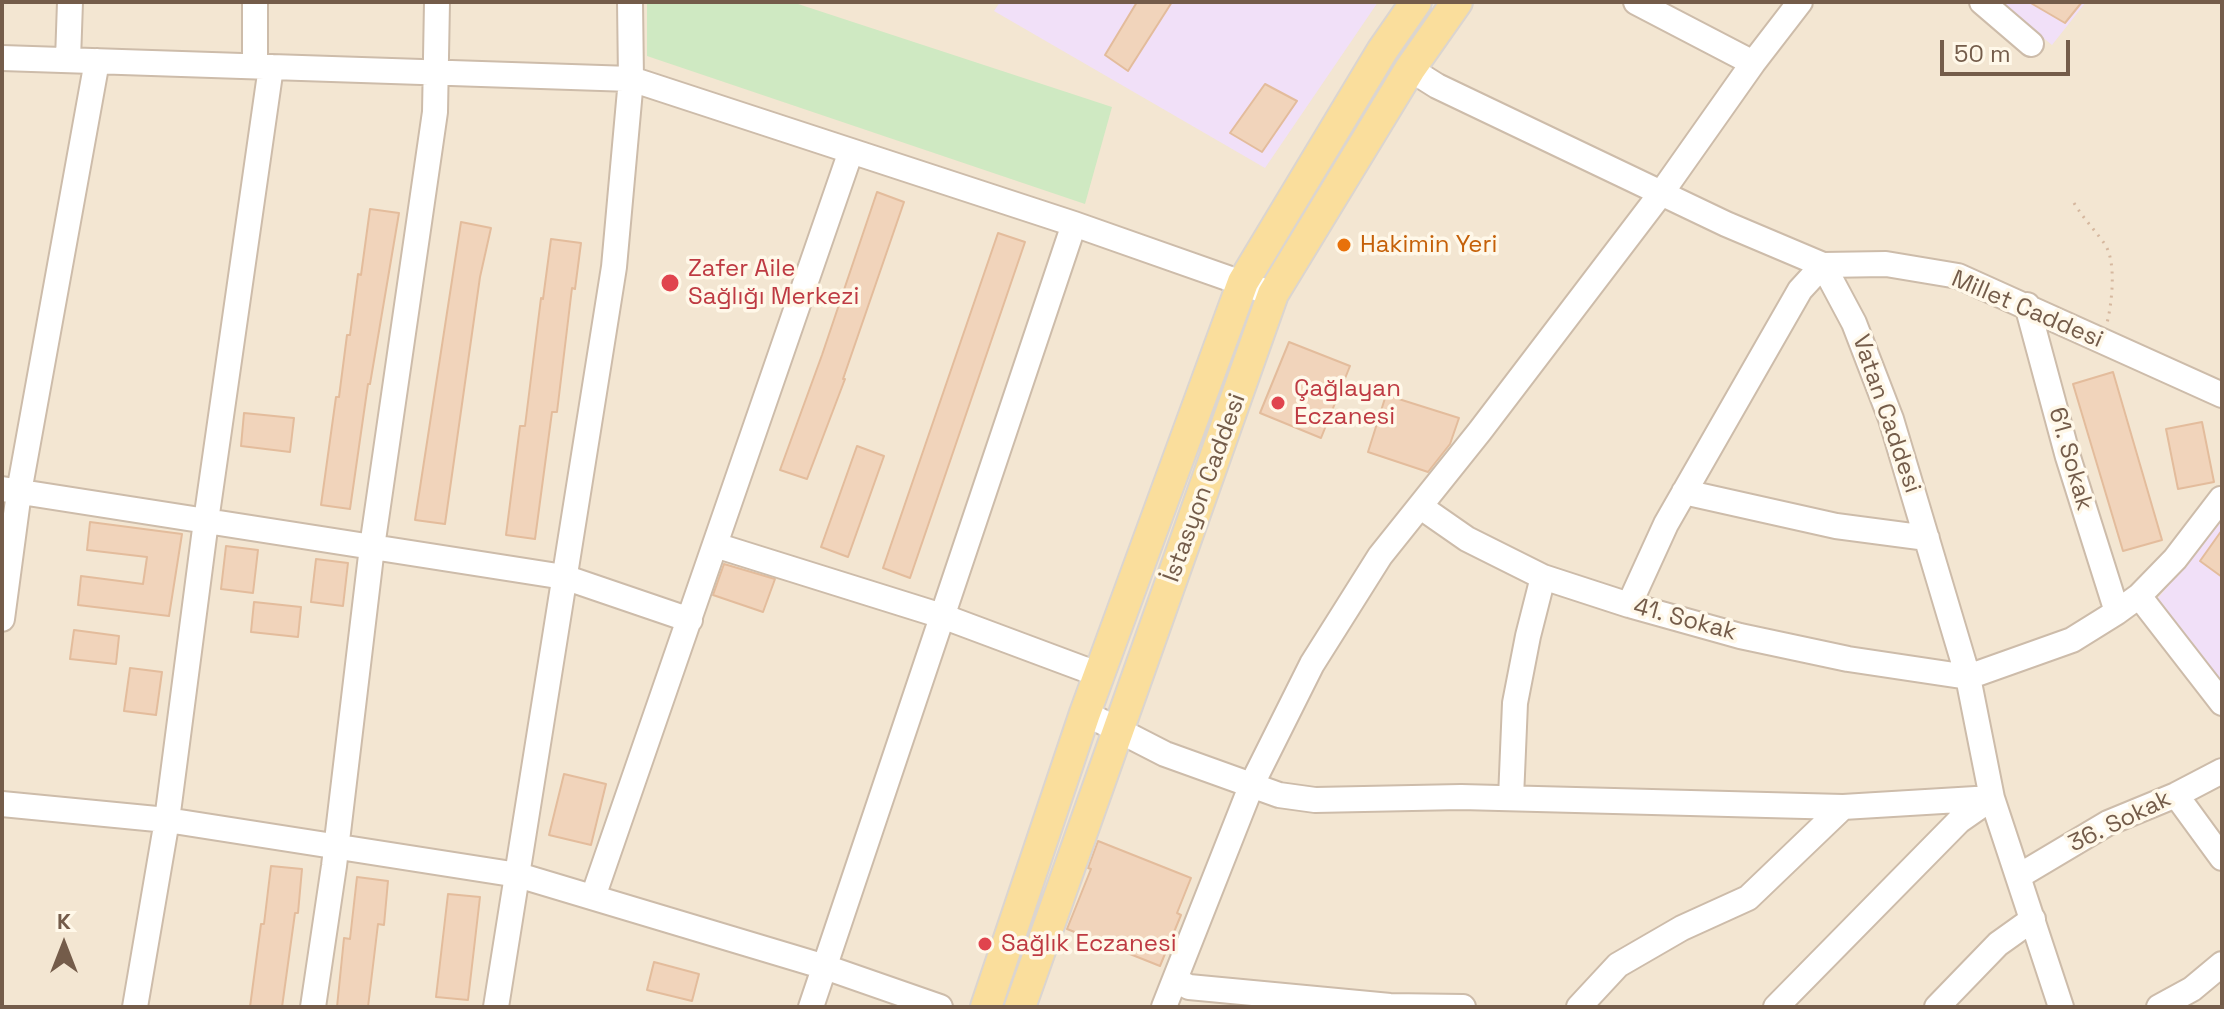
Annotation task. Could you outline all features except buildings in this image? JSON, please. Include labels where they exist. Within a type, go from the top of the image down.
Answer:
[{"type":"main road","name":"İstasyon Caddesi","points":[[986,1007],[1085,713],[1243,282],[1382,51],[1416,2]]},
{"type":"main road","name":"İstasyon Caddesi","points":[[1020,1007],[1273,294],[1410,69],[1457,2]]},
{"type":"street","points":[[68,60],[70,2]]},
{"type":"street","points":[[135,1007],[167,820],[263,66],[255,2]]},
{"type":"street","points":[[313,1007],[336,847],[372,547],[435,112],[437,2]]},
{"type":"street","points":[[496,1007],[614,267],[631,79],[630,2]]},
{"type":"street","points":[[1636,2],[1753,63]]},
{"type":"street","points":[[1164,1007],[1177,981],[1252,784],[1312,664],[1380,556],[1421,507],[1662,192],[1800,2]]},
{"type":"street","points":[[1982,2],[2031,44]]},
{"type":"street","points":[[2,58],[631,79],[1074,224],[1273,294]]},
{"type":"street","points":[[2,619],[11,490],[97,61]]},
{"type":"street","points":[[1410,69],[1437,86],[1726,224],[1823,265],[1800,290],[1684,492],[1629,605]]},
{"type":"street","points":[[593,897],[851,151]]},
{"type":"street","points":[[811,1007],[1074,224]]},
{"type":"street","name":"Millet Caddesi","points":[[1823,265],[1886,264],[1958,276],[2222,395]]},
{"type":"street","name":"Vatan Caddesi","points":[[1823,265],[1854,323],[1886,405],[1968,677],[1992,798],[2061,1007]]},
{"type":"street","name":"61. Sokak","points":[[2027,305],[2068,457],[2117,612]]},
{"type":"street","points":[[11,490],[564,577],[690,620]]},
{"type":"street","points":[[1684,492],[1836,526],[1927,538]]},
{"type":"street","points":[[1968,677],[2072,640],[2117,612],[2139,596],[2175,559],[2221,499]]},
{"type":"street","name":"41. Sokak","points":[[1421,507],[1467,539],[1543,577],[1629,605],[1755,639],[1848,659],[1968,677]]},
{"type":"street","points":[[715,545],[942,616],[1100,675]]},
{"type":"street","points":[[1511,798],[1515,703],[1543,577]]},
{"type":"street","points":[[2139,596],[2222,703]]},
{"type":"street","points":[[1085,713],[1165,754],[1279,795],[1315,800],[1511,798],[1843,807],[1992,798]]},
{"type":"street","name":"36. Sokak","points":[[2019,876],[2108,823],[2176,795],[2222,771]]},
{"type":"street","points":[[2176,795],[2222,858]]},
{"type":"street","points":[[1776,1007],[1959,821],[1992,798]]},
{"type":"street","points":[[2,804],[167,820],[518,875],[825,967],[940,1007]]},
{"type":"street","points":[[1579,1007],[1618,965],[1682,928],[1748,898],[1843,807]]},
{"type":"street","points":[[1937,1007],[1998,944],[2033,919]]},
{"type":"street","points":[[2159,1007],[2192,989],[2222,964]]},
{"type":"street","points":[[1177,981],[1189,987],[1324,1004],[1463,1007]]},
{"type":"path","points":[[2074,203],[2107,245],[2113,276],[2110,311],[2102,342]]},
{"type":"shaded area","points":[[2,2],[2222,2],[2222,1007],[2,1007]]},
{"type":"shaded area","points":[[1000,2],[1378,2],[1265,168],[994,11]]},
{"type":"shaded area","points":[[1999,2],[2086,2],[2052,45]]},
{"type":"shaded area","points":[[2222,521],[2222,682],[2157,599]]},
{"type":"green space","points":[[647,2],[792,2],[1112,107],[1085,204],[647,56]]},
{"type":"place","name":"Hakimin Yeri","points":[[1344,245]]},
{"type":"place","name":"Zafer Aile Sağlığı Merkezi","points":[[670,283]]},
{"type":"place","name":"Çağlayan Eczanesi","points":[[1278,403]]},
{"type":"place","name":"Sağlık Eczanesi","points":[[985,944]]}]
